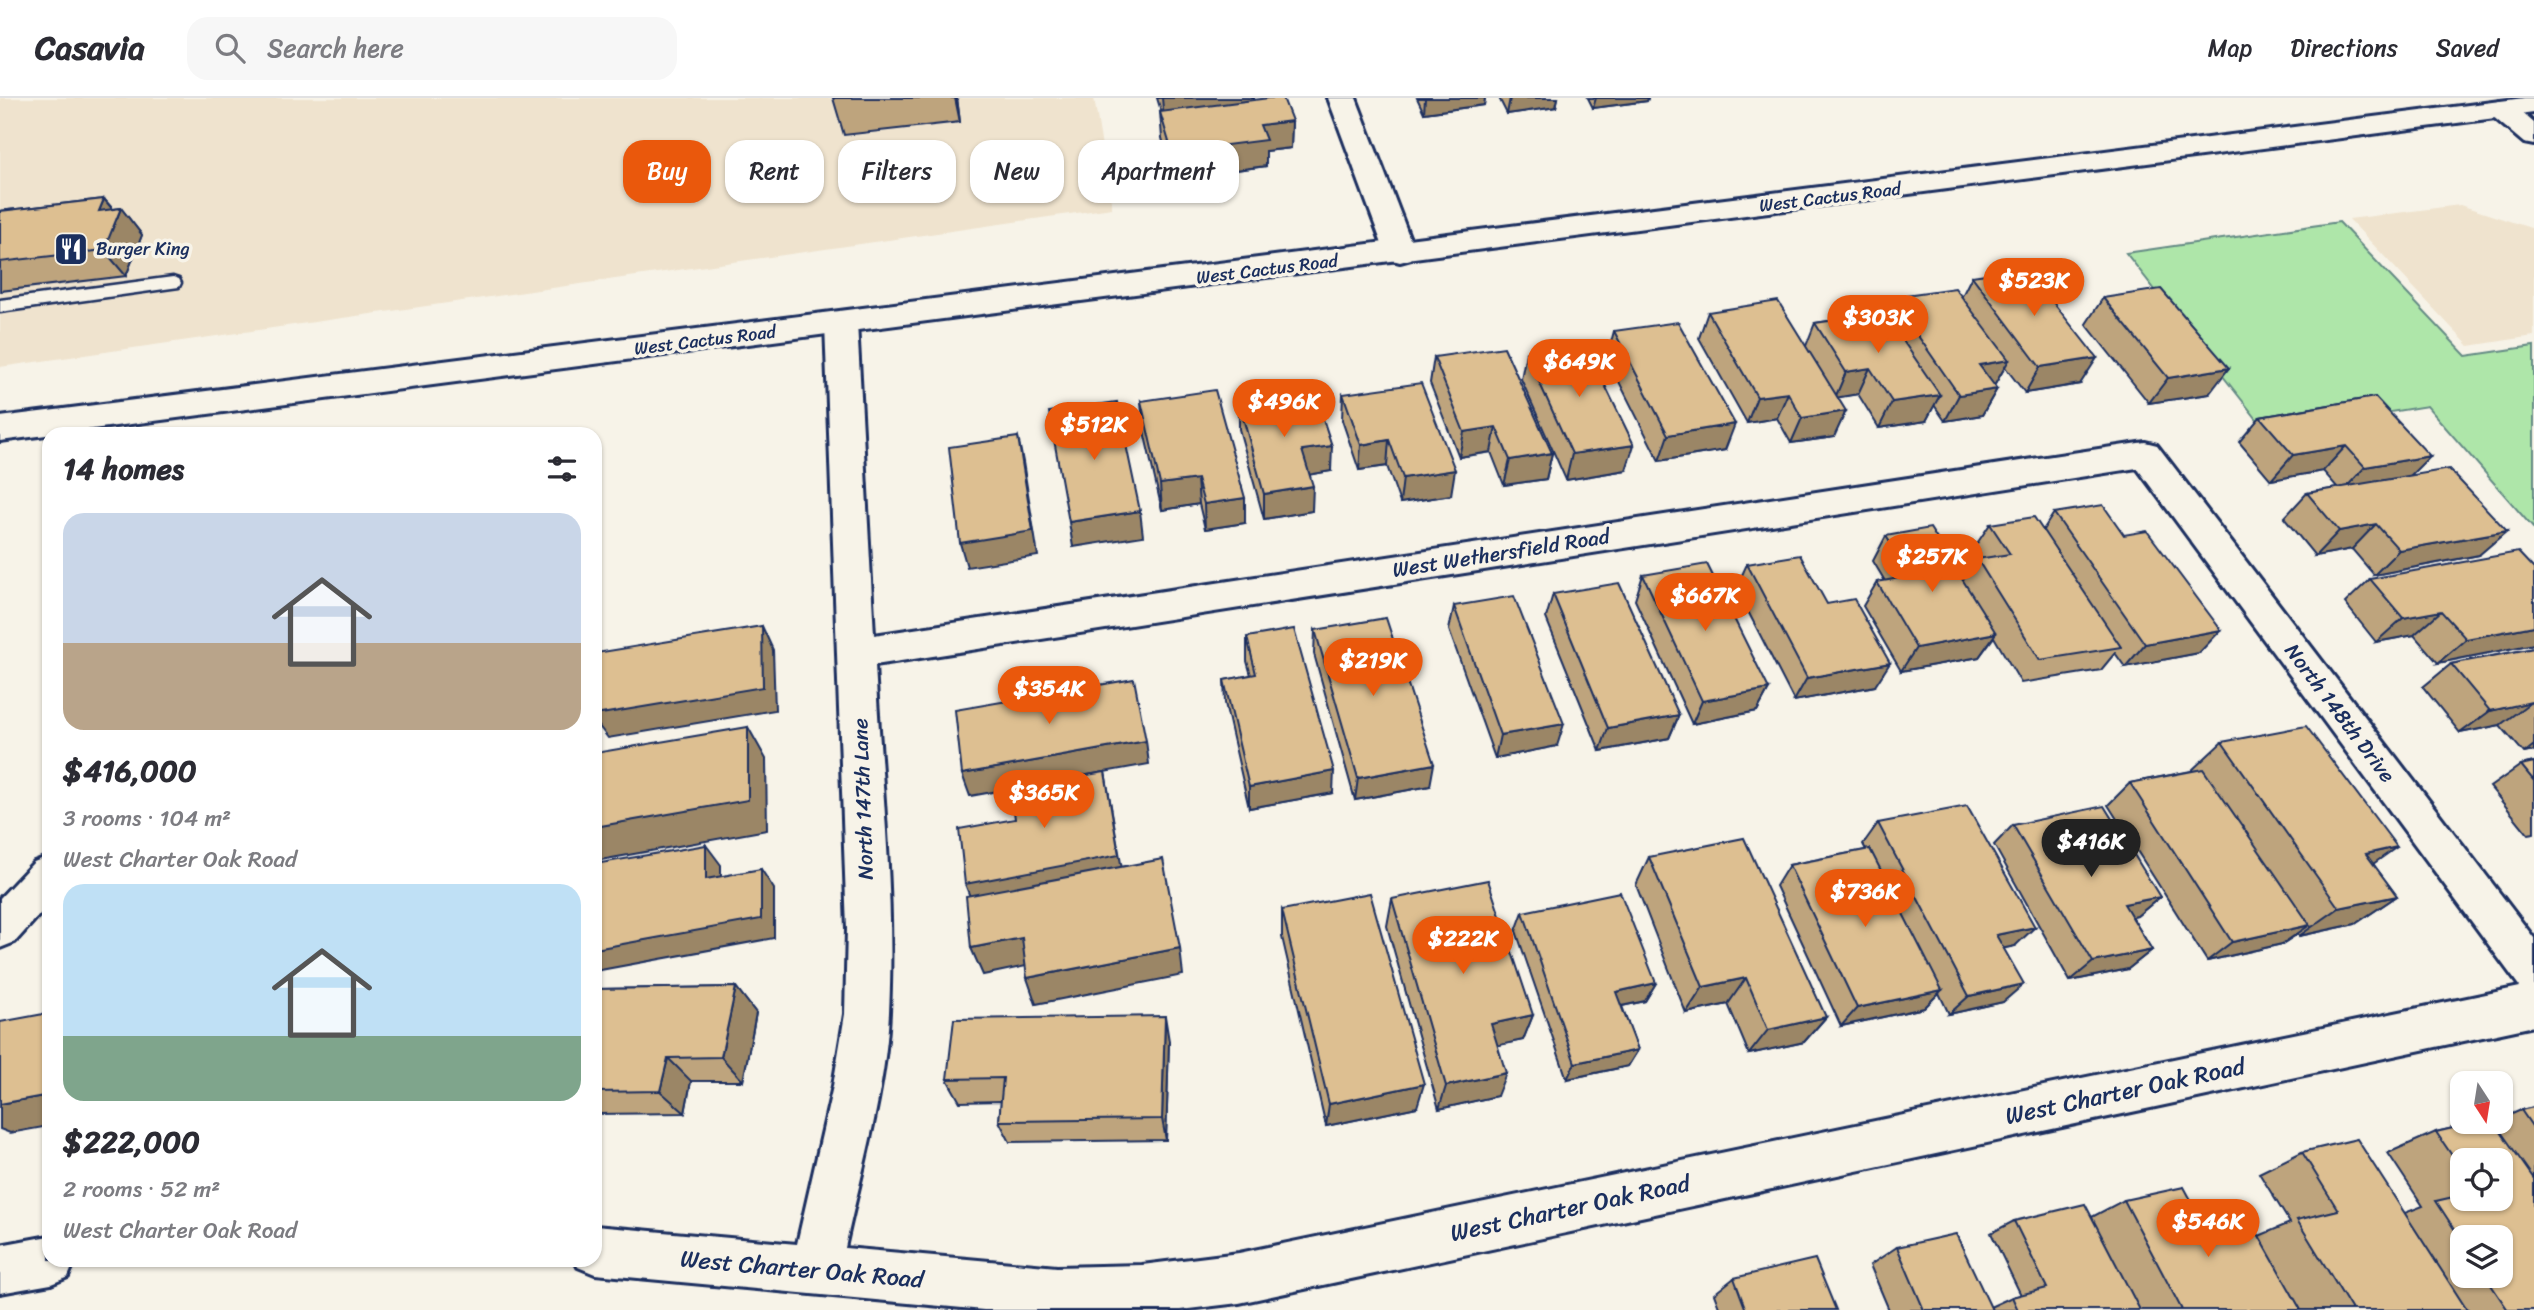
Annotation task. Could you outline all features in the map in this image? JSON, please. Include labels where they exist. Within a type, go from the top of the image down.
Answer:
[{"type":"street","points":[[1342,98],[1400,252]]},
{"type":"street","name":"West Cactus Road","points":[[0,429],[2534,105]]},
{"type":"street","points":[[2501,110],[2534,137]]},
{"type":"street","name":"North 147th Lane","points":[[816,1270],[856,1086],[867,1014],[868,929],[858,653],[841,323]]},
{"type":"street","name":"West Wethersfield Road","points":[[858,653],[2145,454]]},
{"type":"street","name":"North 148th Drive","points":[[2145,454],[2534,972]]},
{"type":"street","points":[[0,928],[42,882]]},
{"type":"street","name":"West Charter Oak Road","points":[[602,1251],[1057,1292],[1142,1290],[1239,1278],[2534,1005]]},
{"type":"street","points":[[0,1269],[42,1262]]},
{"type":"lane","points":[[0,306],[173,282]]},
{"type":"shaded area","points":[[0,98],[1094,98],[1101,140],[1078,140],[1078,203],[1111,203],[1112,208],[0,367]]},
{"type":"shaded area","points":[[2460,205],[2534,229],[2534,336],[2469,346],[2349,219]]},
{"type":"green space","points":[[2339,222],[2466,356],[2534,346],[2534,529],[2427,406],[2267,432],[2126,253]]},
{"type":"building","points":[[1283,98],[1292,121],[1260,125],[1266,140],[1239,143],[1239,140],[1168,140],[1160,112]]},
{"type":"building","points":[[104,199],[99,211],[121,208],[104,250],[0,262],[0,211]]},
{"type":"building","points":[[2026,268],[2097,358],[2040,367],[1972,276]]},
{"type":"building","points":[[1955,288],[2009,360],[1979,365],[1997,389],[1959,395],[1891,297]]},
{"type":"building","points":[[2161,289],[2229,368],[2168,378],[2103,298]]},
{"type":"building","points":[[1778,301],[1846,411],[1802,418],[1788,393],[1757,397],[1708,312]]},
{"type":"building","points":[[1884,313],[1940,395],[1892,402],[1870,368],[1846,372],[1815,323]]},
{"type":"building","points":[[1678,322],[1735,424],[1668,435],[1614,331]]},
{"type":"building","points":[[1585,344],[1634,445],[1572,454],[1526,353]]},
{"type":"building","points":[[1504,347],[1552,453],[1510,460],[1496,427],[1464,432],[1434,357]]},
{"type":"building","points":[[1421,383],[1455,470],[1403,478],[1389,440],[1361,445],[1343,394]]},
{"type":"building","points":[[1215,390],[1245,498],[1204,504],[1197,479],[1160,484],[1141,401]]},
{"type":"building","points":[[1314,392],[1332,446],[1302,450],[1313,486],[1264,494],[1239,403]]},
{"type":"building","points":[[2375,397],[2430,456],[2365,467],[2346,446],[2293,455],[2260,417]]},
{"type":"building","points":[[1117,402],[1140,511],[1069,522],[1049,412]]},
{"type":"building","points":[[1018,437],[1033,531],[960,543],[949,447]]},
{"type":"building","points":[[2449,469],[2507,531],[2399,550],[2376,524],[2339,531],[2307,493]]},
{"type":"building","points":[[2103,505],[2124,535],[2147,531],[2221,630],[2145,644],[2054,513]]},
{"type":"building","points":[[2034,517],[2121,647],[2040,660],[1977,559],[2010,554],[1990,524]]},
{"type":"building","points":[[1930,528],[1996,633],[1916,648],[1877,582],[1911,576],[1886,536]]},
{"type":"building","points":[[2518,552],[2534,569],[2534,626],[2466,639],[2441,611],[2403,618],[2370,579]]},
{"type":"building","points":[[1800,555],[1827,604],[1854,599],[1890,663],[1807,678],[1747,564]]},
{"type":"building","points":[[1707,564],[1769,689],[1702,701],[1643,575]]},
{"type":"building","points":[[1619,583],[1679,715],[1608,728],[1553,594]]},
{"type":"building","points":[[1514,596],[1564,724],[1500,735],[1454,606]]},
{"type":"building","points":[[1386,618],[1434,764],[1358,778],[1315,630]]},
{"type":"building","points":[[762,626],[763,687],[602,714],[602,652]]},
{"type":"building","points":[[1294,629],[1334,771],[1249,787],[1224,680],[1256,674],[1247,637]]},
{"type":"building","points":[[2534,648],[2534,706],[2531,702],[2490,711],[2451,664]]},
{"type":"building","points":[[1134,679],[1146,741],[962,774],[955,710]]},
{"type":"building","points":[[2306,726],[2397,847],[2366,854],[2397,896],[2339,908],[2222,742]]},
{"type":"building","points":[[748,727],[748,800],[602,826],[602,752]]},
{"type":"building","points":[[2534,762],[2534,781],[2521,765]]},
{"type":"building","points":[[2203,769],[2310,925],[2232,942],[2130,783]]},
{"type":"building","points":[[1105,772],[1119,855],[965,884],[959,829],[1015,819],[1011,788]]},
{"type":"building","points":[[1967,806],[2035,927],[1996,935],[2024,984],[1969,996],[1878,823]]},
{"type":"building","points":[[2104,806],[2160,897],[2124,904],[2152,950],[2093,962],[2013,825]]},
{"type":"building","points":[[1744,838],[1826,1017],[1768,1030],[1746,978],[1703,987],[1649,857]]},
{"type":"building","points":[[706,845],[706,879],[761,869],[761,919],[602,948],[602,863]]},
{"type":"building","points":[[1870,849],[1942,990],[1857,1008],[1789,865]]},
{"type":"building","points":[[1163,859],[1180,948],[1027,978],[1022,938],[971,948],[966,896]]},
{"type":"building","points":[[1488,880],[1533,1015],[1491,1024],[1506,1073],[1446,1086],[1392,899]]},
{"type":"building","points":[[1620,892],[1656,983],[1616,992],[1638,1050],[1575,1063],[1523,912]]},
{"type":"building","points":[[1370,893],[1424,1084],[1329,1104],[1282,910]]},
{"type":"building","points":[[736,987],[721,1057],[668,1058],[660,1091],[602,1092],[602,989]]},
{"type":"building","points":[[42,1014],[42,1096],[0,1104],[0,1022]]},
{"type":"building","points":[[1165,1016],[1162,1119],[999,1121],[1003,1078],[947,1079],[954,1019]]},
{"type":"building","points":[[2534,1107],[2534,1129],[2521,1110]]},
{"type":"building","points":[[2450,1129],[2450,1134],[2502,1134],[2512,1148],[2450,1148],[2450,1152],[2436,1132]]},
{"type":"building","points":[[2357,1139],[2450,1284],[2450,1288],[2453,1288],[2467,1310],[2352,1310],[2297,1220],[2338,1210],[2302,1152]]},
{"type":"building","points":[[2513,1149],[2534,1179],[2534,1310],[2508,1310],[2493,1288],[2513,1288],[2513,1225],[2452,1225],[2436,1201],[2450,1198],[2450,1211],[2513,1211]]},
{"type":"building","points":[[2184,1187],[2215,1244],[2258,1234],[2301,1310],[2182,1310],[2124,1200]]},
{"type":"building","points":[[2085,1204],[2140,1310],[2018,1310],[2012,1297],[2047,1288],[2014,1221]]},
{"type":"building","points":[[1956,1234],[1992,1310],[1924,1310],[1897,1247]]},
{"type":"building","points":[[1815,1259],[1836,1310],[1746,1310],[1734,1278]]},
{"type":"place","name":"Burger King","points":[[71,249]]}]
